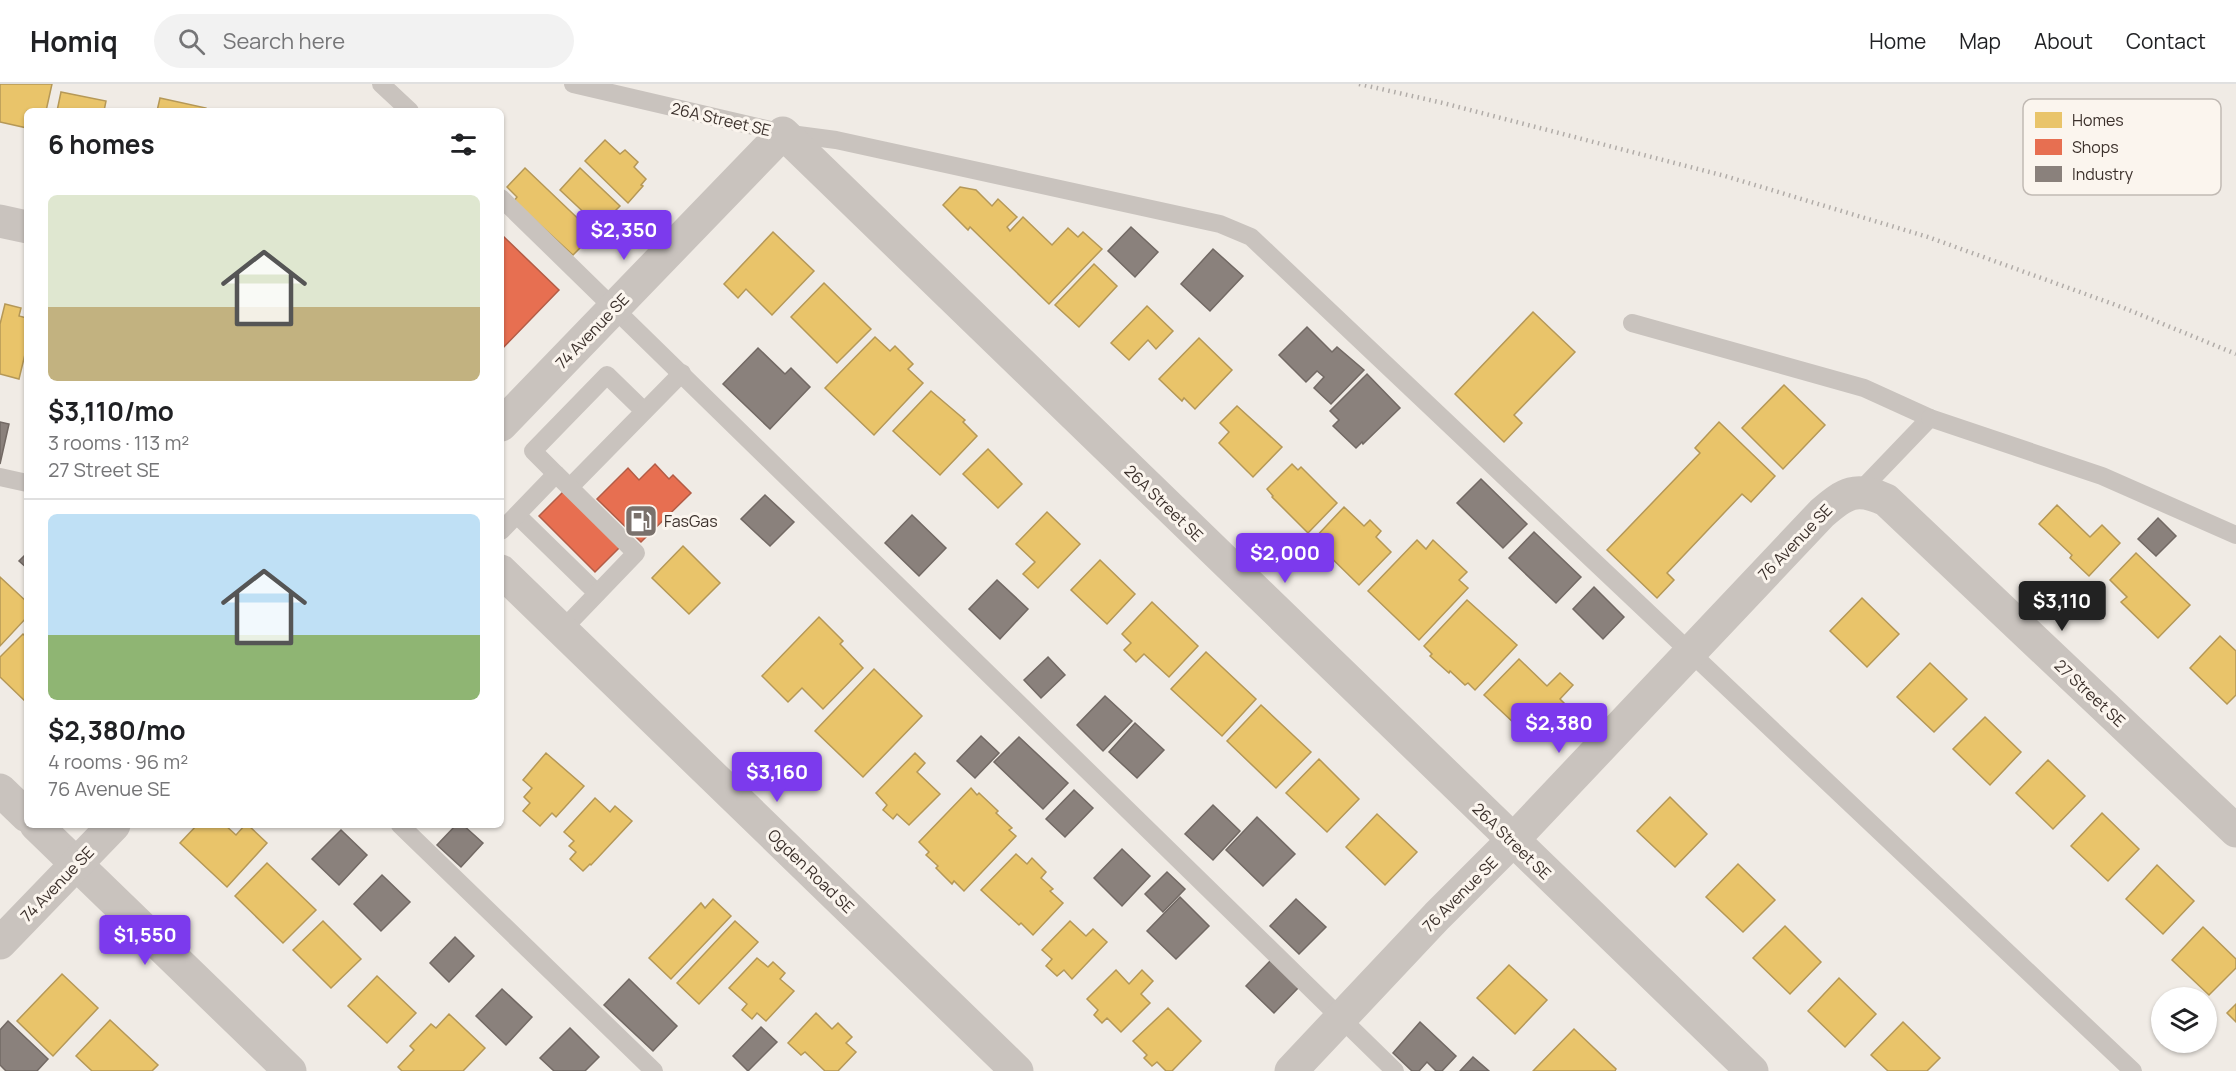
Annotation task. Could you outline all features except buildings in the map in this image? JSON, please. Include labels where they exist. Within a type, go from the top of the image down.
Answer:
[{"type":"street","name":"74 Avenue SE","points":[[504,422],[783,133]]},
{"type":"street","name":"26A Street SE","points":[[783,133],[1752,1071]]},
{"type":"street","points":[[0,221],[24,226]]},
{"type":"street","name":"76 Avenue SE","points":[[1291,1071],[1437,916],[1512,841],[1821,513],[1842,496],[1859,492]]},
{"type":"street","name":"27 Street SE","points":[[1859,492],[1873,494],[1886,501],[2236,831]]},
{"type":"street","name":"Ogden Road SE","points":[[504,574],[1017,1071]]},
{"type":"street","points":[[0,790],[24,813]]},
{"type":"street","points":[[39,828],[290,1071]]},
{"type":"street","name":"74 Avenue SE","points":[[0,943],[111,828]]},
{"type":"lane","points":[[381,84],[407,108]]},
{"type":"lane","name":"26A Street SE","points":[[573,84],[783,133]]},
{"type":"lane","points":[[783,133],[836,140],[1220,224],[1251,237],[2133,1071]]},
{"type":"lane","points":[[504,201],[1395,1071]]},
{"type":"lane","points":[[1632,323],[1863,388],[1930,418],[2102,476],[2236,534]]},
{"type":"lane","points":[[504,528],[645,411],[682,373]]},
{"type":"lane","points":[[562,630],[636,553],[533,451],[607,375],[645,411]]},
{"type":"lane","points":[[1859,492],[1930,418]]},
{"type":"lane","points":[[0,477],[24,482]]},
{"type":"lane","points":[[517,515],[597,592]]},
{"type":"lane","points":[[403,828],[654,1071]]},
{"type":"railway","points":[[1359,84],[1443,103],[1725,176],[1928,237],[2124,308],[2236,354]]},
{"type":"place","name":"FasGas","points":[[641,521]]}]
